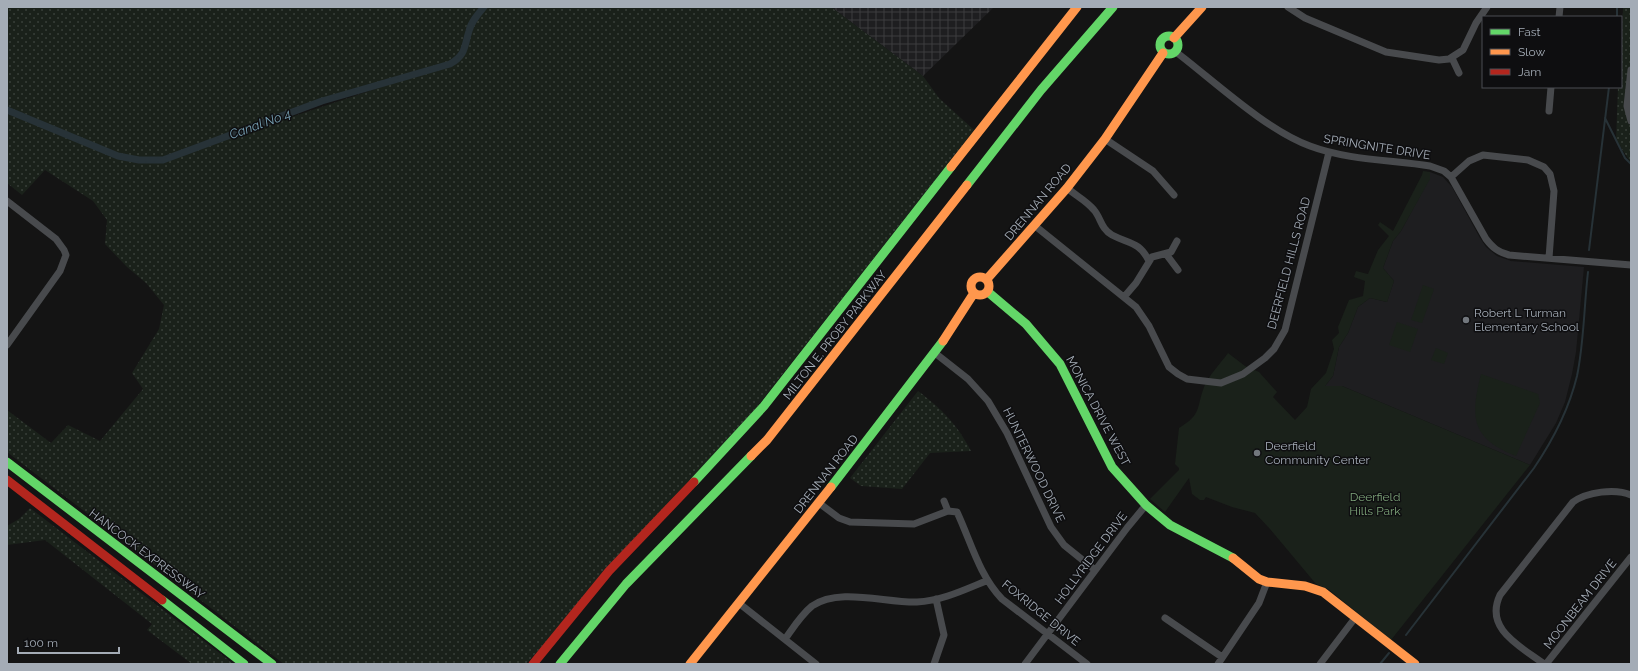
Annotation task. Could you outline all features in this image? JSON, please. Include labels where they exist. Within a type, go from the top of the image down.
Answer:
[{"type":"main road","name":"MILTON E. PROBY PARKWAY","points":[[533,664],[609,571],[731,443],[764,406],[1077,7]]},
{"type":"main road","name":"MILTON E. PROBY PARKWAY","points":[[560,664],[626,584],[771,435],[1041,90],[1113,7]]},
{"type":"main road","points":[[1174,38],[1202,7]]},
{"type":"main road","points":[[1165,36],[1174,38],[1178,46],[1176,52],[1168,55],[1163,53],[1160,47],[1160,41],[1165,36]]},
{"type":"main road","name":"DRENNAN ROAD","points":[[987,279],[1067,188],[1105,139],[1163,53]]},
{"type":"main road","points":[[981,276],[987,279],[990,284],[988,292],[980,296],[974,293],[971,287],[972,281],[981,276]]},
{"type":"main road","name":"MONICA DRIVE WEST","points":[[988,292],[1026,324],[1060,364],[1074,389],[1112,467],[1146,505],[1170,525],[1228,554],[1252,575],[1267,582],[1305,586],[1323,592],[1415,664]]},
{"type":"main road","name":"DRENNAN ROAD","points":[[691,664],[740,604],[935,353],[974,293]]},
{"type":"main road","name":"HANCOCK EXPRESSWAY","points":[[7,462],[272,664]]},
{"type":"main road","points":[[7,480],[244,664]]},
{"type":"street","points":[[1288,7],[1305,18],[1386,52],[1439,60],[1457,56],[1467,43],[1476,23],[1487,7]]},
{"type":"street","name":"SPRINGNITE DRIVE","points":[[1176,52],[1277,129],[1299,141],[1329,152],[1430,166],[1444,171],[1451,177]]},
{"type":"street","points":[[1452,58],[1459,73]]},
{"type":"street","points":[[1631,70],[1628,106],[1631,121]]},
{"type":"street","points":[[1549,111],[1551,88]]},
{"type":"street","points":[[1105,139],[1153,171],[1174,195]]},
{"type":"street","name":"DEERFIELD HILLS ROAD","points":[[1034,225],[1124,297],[1142,316],[1165,361],[1178,374],[1196,381],[1222,382],[1243,374],[1255,366],[1274,349],[1285,330],[1329,152]]},
{"type":"street","points":[[1549,258],[1554,191],[1550,174],[1544,167],[1528,160],[1483,155],[1468,161],[1451,177],[1486,239],[1496,251],[1509,255],[1631,265]]},
{"type":"street","points":[[1067,188],[1094,210],[1104,228],[1112,234],[1133,243],[1144,252],[1149,261]]},
{"type":"street","points":[[7,201],[56,239],[66,255],[60,271],[7,345]]},
{"type":"street","points":[[1124,297],[1142,274],[1149,261],[1158,254],[1166,254],[1171,252],[1177,241]]},
{"type":"street","points":[[1166,254],[1178,270]]},
{"type":"street","name":"HUNTERWOOD DRIVE","points":[[935,353],[968,379],[992,406],[1007,433],[1051,527],[1064,545],[1095,570]]},
{"type":"street","points":[[1545,664],[1508,636],[1499,625],[1496,618],[1496,610],[1500,595],[1573,502],[1580,497],[1596,493],[1619,492],[1631,495]]},
{"type":"street","points":[[819,503],[838,518],[850,522],[914,524],[948,512],[944,501]]},
{"type":"street","name":"HOLLYRIDGE DRIVE","points":[[1025,664],[1095,570],[1146,505]]},
{"type":"street","name":"FOXRIDGE DRIVE","points":[[948,512],[957,512],[986,581],[1002,599],[1087,664]]},
{"type":"street","name":"MOONBEAM DRIVE","points":[[1545,664],[1631,557]]},
{"type":"street","points":[[785,639],[812,606],[827,598],[844,597],[911,602],[936,599],[986,581]]},
{"type":"street","points":[[1218,664],[1259,603],[1267,582]]},
{"type":"street","points":[[934,664],[944,635],[936,599]]},
{"type":"street","points":[[740,604],[816,664]]},
{"type":"street","points":[[1165,618],[1222,657]]},
{"type":"street","points":[[1320,664],[1355,618]]},
{"type":"shaded area","points":[[831,7],[994,7],[923,76]]},
{"type":"shaded area","name":"Robert L Turman Elementary School","points":[[1430,172],[1443,177],[1452,187],[1480,238],[1486,247],[1497,256],[1511,261],[1584,267],[1576,352],[1565,402],[1556,423],[1530,465],[1342,386],[1325,386],[1333,376],[1339,347],[1348,333],[1358,307],[1370,298],[1387,302],[1394,281],[1383,268],[1393,241],[1401,231],[1429,179]]},
{"type":"green space","points":[[7,7],[831,7],[923,76],[939,98],[974,130],[752,413],[526,664],[284,664],[7,452],[7,410],[51,443],[68,425],[100,441],[143,389],[132,373],[159,329],[164,305],[146,283],[127,267],[105,244],[107,220],[93,201],[45,170],[22,195],[7,183]],"holes":[[[456,60],[450,64],[181,154],[322,101]]]},
{"type":"green space","points":[[1623,7],[1631,7],[1631,163],[1616,140],[1618,88],[1622,88]]},
{"type":"green space","name":"Deerfield Hills Park","points":[[1423,171],[1430,172],[1430,179],[1401,231],[1393,241],[1383,268],[1394,281],[1387,302],[1370,298],[1358,307],[1348,333],[1339,347],[1333,376],[1325,386],[1342,386],[1530,465],[1391,640],[1328,589],[1316,584],[1255,513],[1232,507],[1206,497],[1204,500],[1200,500],[1192,494],[1189,478],[1165,512],[1150,499],[1179,470],[1175,464],[1179,428],[1195,415],[1206,383],[1228,353],[1245,366],[1259,372],[1277,392],[1273,397],[1295,420],[1307,407],[1311,389],[1326,373],[1334,349],[1332,340],[1339,333],[1338,327],[1349,300],[1363,296],[1365,281],[1354,277],[1356,271],[1368,274],[1378,250],[1389,236],[1378,225],[1380,222],[1393,231]]},
{"type":"green space","points":[[1423,285],[1434,289],[1422,323],[1411,320]]},
{"type":"green space","points":[[1397,322],[1418,329],[1410,352],[1389,345]]},
{"type":"green space","points":[[1436,348],[1448,353],[1444,364],[1431,360]]},
{"type":"green space","points":[[1481,374],[1538,394],[1540,403],[1516,456],[1490,442],[1482,434],[1478,425],[1475,415]]},
{"type":"green space","points":[[918,391],[948,418],[966,441],[971,451],[930,453],[902,489],[861,486],[850,478]]},
{"type":"green space","points":[[30,508],[233,664],[192,664],[147,630],[152,624],[45,540],[7,545],[7,526],[19,519]]},
{"type":"waterway","name":"Canal No 4","points":[[7,110],[118,156],[139,160],[163,160],[322,101],[450,64],[462,54],[471,24],[484,7]]},
{"type":"waterway","points":[[1617,7],[1617,16]]},
{"type":"waterway","points":[[1589,250],[1609,88]]},
{"type":"waterway","points":[[1605,118],[1625,158],[1631,164]]},
{"type":"waterway","points":[[1406,635],[1534,468],[1560,424],[1570,400],[1577,376],[1583,338],[1588,272]]},
{"type":"waterway","points":[[1380,664],[1389,653]]},
{"type":"traffic: fast","points":[[967,185],[1041,90],[1113,7]]},
{"type":"traffic: fast","points":[[1165,36],[1173,36],[1178,41],[1178,45],[1176,52],[1173,54],[1165,54],[1160,49],[1160,41],[1165,36]]},
{"type":"traffic: fast","points":[[694,482],[764,406],[951,167]]},
{"type":"traffic: fast","points":[[988,292],[1026,324],[1060,364],[1112,467],[1146,505],[1170,525],[1233,558]]},
{"type":"traffic: fast","points":[[831,487],[943,341]]},
{"type":"traffic: fast","points":[[560,664],[626,584],[751,456]]},
{"type":"traffic: fast","points":[[7,462],[272,664]]},
{"type":"traffic: fast","points":[[162,600],[244,664]]},
{"type":"traffic: slow","points":[[951,167],[1077,7]]},
{"type":"traffic: slow","points":[[1174,38],[1202,7]]},
{"type":"traffic: slow","points":[[987,279],[1067,188],[1105,139],[1163,53]]},
{"type":"traffic: slow","points":[[751,456],[767,440],[967,185]]},
{"type":"traffic: slow","points":[[976,277],[984,277],[989,282],[989,286],[987,293],[984,295],[976,295],[971,290],[971,282],[976,277]]},
{"type":"traffic: slow","points":[[943,341],[974,293]]},
{"type":"traffic: slow","points":[[690,664],[831,487]]},
{"type":"traffic: slow","points":[[1233,558],[1259,579],[1267,582],[1305,586],[1323,592],[1415,664]]},
{"type":"traffic: jam","points":[[7,480],[162,600]]},
{"type":"traffic: jam","points":[[533,664],[609,571],[694,482]]},
{"type":"place","name":"Robert L Turman Elementary School","points":[[1466,320]]},
{"type":"place","name":"Deerfield Community Center","points":[[1257,453]]}]
